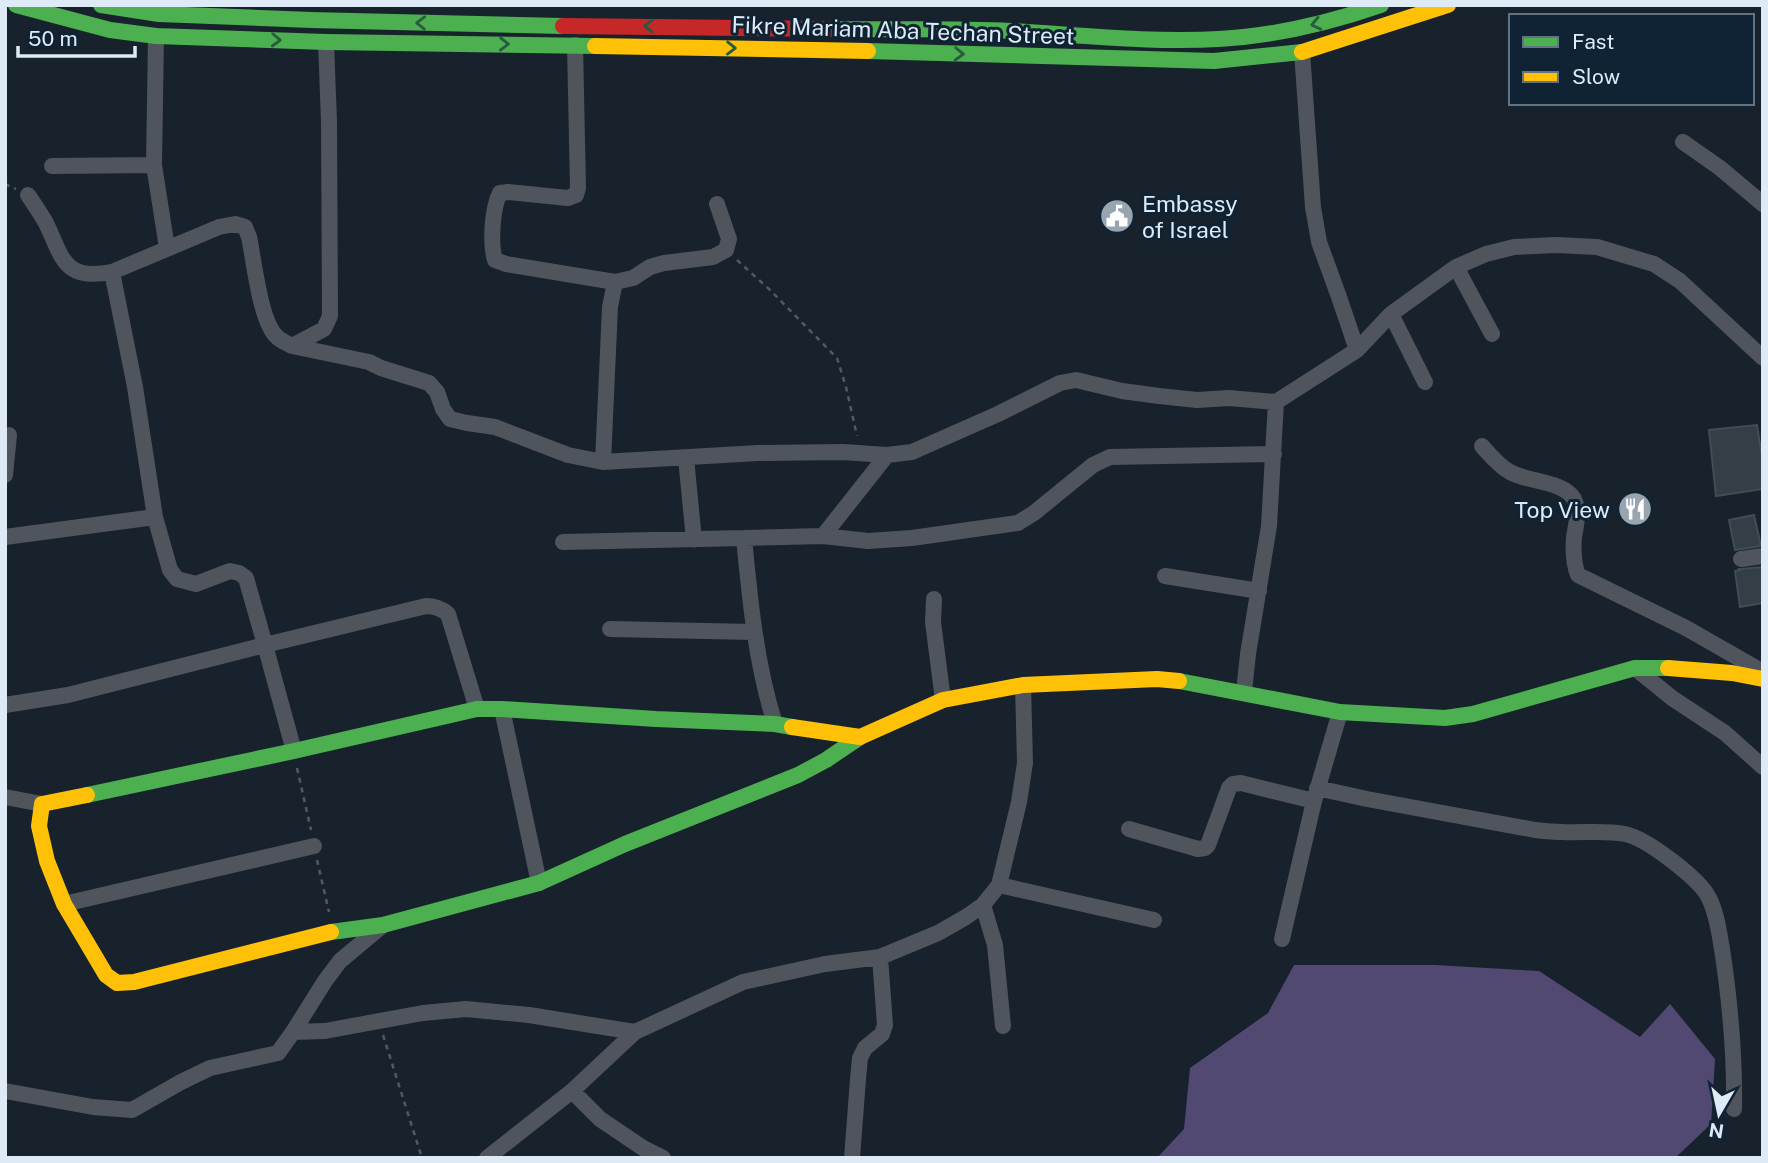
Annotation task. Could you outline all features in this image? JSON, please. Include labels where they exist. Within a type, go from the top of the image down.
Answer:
[{"type":"main road","name":"Fikre Mariam Aba Techan Street","points":[[16,5],[110,30],[156,36],[1214,61],[1302,52],[1448,5]]},
{"type":"main road","name":"Fikre Mariam Aba Techan Street","points":[[101,5],[159,14],[311,20],[1006,32],[1181,40],[1275,33],[1352,15],[1381,5]]},
{"type":"main road","points":[[917,30],[917,53]]},
{"type":"main road","points":[[1275,33],[1277,56]]},
{"type":"main road","points":[[860,737],[775,724],[477,709],[42,804],[39,825],[47,861],[64,904],[106,975],[117,983],[134,982],[333,932],[383,925],[539,883],[625,844],[798,775],[860,737],[943,700],[1023,685],[1157,679],[1244,692],[1340,712],[1445,718],[1464,716],[1635,668],[1676,668],[1763,679]]},
{"type":"street","points":[[156,36],[154,165],[167,248]]},
{"type":"street","points":[[292,346],[324,329],[330,316],[326,42]]},
{"type":"street","points":[[575,45],[576,195],[568,198],[500,193],[496,201],[492,250],[495,260],[615,282],[633,278],[650,267],[713,257],[726,250],[729,239],[717,204]]},
{"type":"street","points":[[1302,52],[1313,206],[1319,242],[1357,350]]},
{"type":"street","points":[[1683,142],[1720,168],[1763,204]]},
{"type":"street","points":[[52,166],[154,165]]},
{"type":"street","points":[[29,195],[60,256],[71,269],[94,275],[112,272],[219,227],[234,224],[245,227],[263,307],[276,337],[292,346],[369,362],[429,383],[438,392],[443,409],[450,419],[495,426],[568,455],[603,462],[758,453],[887,455],[912,452],[1060,383],[1076,380],[1122,391],[1197,400],[1229,398],[1276,402],[1357,350],[1391,314],[1456,267],[1486,254],[1514,247],[1597,247],[1654,264],[1680,281],[1763,358]]},
{"type":"street","points":[[1456,267],[1492,334]]},
{"type":"street","points":[[112,272],[135,387],[155,517],[170,570],[177,579],[196,584],[230,571],[246,578],[294,751]]},
{"type":"street","points":[[603,462],[610,307],[615,282]]},
{"type":"street","points":[[1391,314],[1425,382]]},
{"type":"street","points":[[1244,692],[1269,526],[1276,402]]},
{"type":"street","points":[[5,475],[9,435]]},
{"type":"street","points":[[1482,446],[1512,474],[1564,489],[1574,499],[1578,514],[1574,565],[1578,575],[1686,628],[1763,672]]},
{"type":"street","points":[[563,542],[823,536],[868,541],[912,538],[1018,523],[1093,465],[1110,457],[1273,454]]},
{"type":"street","points":[[823,536],[887,455]]},
{"type":"street","points":[[687,458],[694,540]]},
{"type":"street","points":[[5,537],[155,517]]},
{"type":"street","points":[[744,538],[754,632],[775,724]]},
{"type":"street","points":[[1741,559],[1763,556]]},
{"type":"street","points":[[1165,576],[1259,591]]},
{"type":"street","points":[[934,598],[933,622],[943,700]]},
{"type":"street","points":[[5,705],[68,695],[434,606],[448,614],[477,709]]},
{"type":"street","points":[[610,629],[754,632]]},
{"type":"street","points":[[1635,668],[1672,698],[1725,733],[1763,767]]},
{"type":"street","points":[[487,1158],[572,1091],[635,1032],[743,982],[825,964],[880,957],[938,933],[983,905],[999,885],[1009,849],[1025,764],[1023,685]]},
{"type":"street","points":[[502,709],[539,883]]},
{"type":"street","points":[[1282,939],[1315,794],[1340,712]]},
{"type":"street","points":[[1129,830],[1198,849],[1205,848],[1229,788],[1233,784],[1241,783],[1367,799],[1535,830],[1627,834],[1646,842],[1696,882],[1708,895],[1716,915],[1735,1062],[1734,1109]]},
{"type":"street","points":[[5,797],[42,804]]},
{"type":"street","points":[[64,904],[314,846]]},
{"type":"street","points":[[999,885],[1154,920]]},
{"type":"street","points":[[983,905],[995,945],[1003,1026]]},
{"type":"street","points":[[5,1091],[93,1107],[132,1110],[210,1068],[278,1053],[340,961],[383,925]]},
{"type":"street","points":[[852,1158],[860,1058],[865,1048],[882,1034],[885,1026],[880,957]]},
{"type":"street","points":[[293,1032],[325,1031],[423,1013],[466,1009],[529,1015],[635,1032]]},
{"type":"street","points":[[572,1091],[600,1119],[663,1158]]},
{"type":"path","points":[[726,250],[837,358],[862,453]]},
{"type":"path","points":[[379,1022],[422,1158]]},
{"type":"shaded area","points":[[1294,965],[1435,965],[1539,971],[1640,1037],[1670,1004],[1715,1059],[1711,1124],[1675,1158],[1157,1158],[1184,1129],[1190,1068],[1268,1013]]},
{"type":"building","points":[[1757,425],[1763,463],[1763,489],[1716,496],[1709,430]]},
{"type":"building","points":[[1754,515],[1761,546],[1735,550],[1729,520]]},
{"type":"building","points":[[1763,567],[1763,603],[1740,607],[1735,571]]},
{"type":"traffic: fast","points":[[16,5],[110,30],[156,36],[326,42],[595,46]]},
{"type":"traffic: fast","points":[[101,5],[159,14],[563,26]]},
{"type":"traffic: fast","points":[[834,29],[989,30],[1142,39],[1219,39],[1301,28],[1381,5]]},
{"type":"traffic: fast","points":[[868,51],[1214,61],[1302,52]]},
{"type":"traffic: fast","points":[[1179,681],[1340,712],[1445,718],[1473,714],[1635,668],[1668,668]]},
{"type":"traffic: fast","points":[[87,795],[477,709],[792,727]]},
{"type":"traffic: fast","points":[[331,932],[383,925],[539,883],[625,844],[798,775],[860,737]]},
{"type":"traffic: slow","points":[[1302,52],[1448,5]]},
{"type":"traffic: slow","points":[[595,46],[868,51]]},
{"type":"traffic: slow","points":[[1668,668],[1732,673],[1763,679]]},
{"type":"traffic: slow","points":[[792,727],[860,737],[943,700],[1023,685],[1157,679],[1179,681]]},
{"type":"traffic: slow","points":[[87,795],[42,804],[39,826],[47,861],[64,904],[106,975],[117,983],[134,982],[331,932]]},
{"type":"traffic: jam","points":[[563,26],[834,29]]},
{"type":"place","name":"Embassy of Israel","points":[[1117,216]]},
{"type":"place","name":"Top View","points":[[1635,509]]}]
